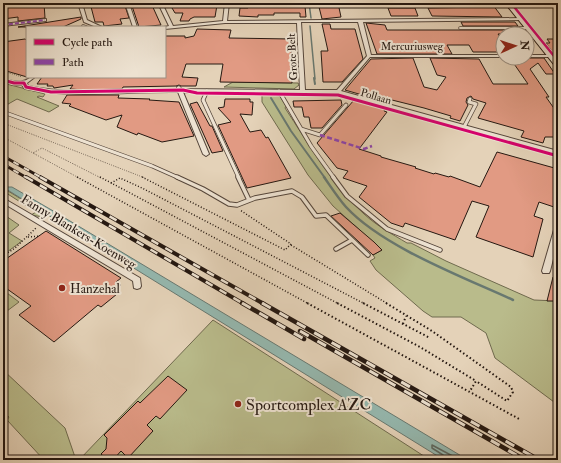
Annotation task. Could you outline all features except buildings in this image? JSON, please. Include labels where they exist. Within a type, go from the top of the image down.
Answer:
[{"type":"street","points":[[80,3],[85,21],[98,26]]},
{"type":"street","points":[[127,3],[135,26]]},
{"type":"street","points":[[160,3],[172,28]]},
{"type":"street","points":[[225,22],[227,3]]},
{"type":"street","points":[[508,3],[526,26]]},
{"type":"street","points":[[3,25],[45,20]]},
{"type":"street","points":[[360,20],[369,56]]},
{"type":"street","points":[[166,28],[225,22],[521,20]]},
{"type":"street","name":"Grote Belt","points":[[299,21],[303,92]]},
{"type":"street","points":[[535,37],[558,66]]},
{"type":"street","name":"Mercuriusweg","points":[[338,92],[369,56],[495,56]]},
{"type":"street","points":[[535,56],[558,56]]},
{"type":"street","points":[[3,80],[14,83],[24,83],[31,78]]},
{"type":"street","name":"Pollaan","points":[[24,83],[26,87],[51,92],[132,92],[179,89],[207,91],[338,92],[558,153]]},
{"type":"street","points":[[179,89],[206,154]]},
{"type":"street","name":"Fanny Blankers-Koenweg","points":[[3,200],[137,280],[138,286]]},
{"type":"street","points":[[546,271],[558,225]]},
{"type":"lane","points":[[354,6],[431,6],[444,3]]},
{"type":"lane","points":[[460,28],[495,28]]},
{"type":"lane","points":[[207,91],[203,100],[249,200]]},
{"type":"lane","points":[[279,91],[301,129],[347,196],[387,229],[440,250]]},
{"type":"lane","points":[[464,127],[476,104],[469,102],[470,99]]},
{"type":"lane","points":[[301,129],[320,135],[346,105]]},
{"type":"lane","points":[[3,112],[152,166],[203,189],[229,204],[237,205],[249,200],[286,191],[295,191],[302,197],[316,216],[326,215],[368,255]]},
{"type":"lane","points":[[336,249],[352,240]]},
{"type":"path","points":[[3,71],[26,77]]},
{"type":"path","points":[[3,123],[142,176],[284,250],[291,244]]},
{"type":"path","points":[[3,137],[521,420]]},
{"type":"path","points":[[33,154],[42,148],[111,183],[425,350],[507,401],[513,392],[511,387],[454,346],[246,216],[237,205]]},
{"type":"path","points":[[111,183],[120,178],[142,188],[430,338]]},
{"type":"path","points":[[3,256],[27,237],[40,222]]},
{"type":"path","points":[[27,237],[40,236]]},
{"type":"path","points":[[403,324],[407,316]]},
{"type":"path","points":[[470,391],[476,381]]},
{"type":"green space","points":[[233,82],[298,83],[299,85],[294,89],[224,87]]},
{"type":"green space","points":[[3,83],[45,94],[43,97],[37,97],[59,106],[49,112],[17,99],[3,107]]},
{"type":"green space","points":[[262,94],[280,96],[286,106],[285,108],[331,177],[352,203],[379,226],[407,243],[411,243],[446,261],[534,300],[558,301],[558,405],[495,358],[486,333],[461,317],[432,317],[376,270],[370,261],[375,258],[373,255],[382,250],[333,206],[308,175],[262,102]]},
{"type":"green space","points":[[3,188],[46,214],[43,217],[31,215],[36,212],[3,191]]},
{"type":"green space","points":[[3,214],[19,225],[9,233],[22,241],[3,255]]},
{"type":"green space","points":[[3,290],[19,302],[3,314]]},
{"type":"green space","name":"Sportcomplex AZC","points":[[213,320],[430,460],[79,460]]},
{"type":"green space","points":[[3,370],[65,428],[76,460],[44,460],[7,420],[9,417],[3,411]]},
{"type":"water","points":[[7,187],[12,187],[55,212],[468,460],[444,460],[6,189]]},
{"type":"waterway","points":[[309,3],[311,18]]},
{"type":"waterway","points":[[310,26],[315,79]]},
{"type":"waterway","points":[[314,78],[315,84]]},
{"type":"waterway","points":[[271,98],[291,131],[325,178]]},
{"type":"waterway","points":[[324,177],[346,207],[362,222],[381,235],[425,260],[513,300]]},
{"type":"railway","points":[[3,156],[42,178]]},
{"type":"railway","points":[[3,164],[27,178]]},
{"type":"railway","points":[[26,177],[244,304]]},
{"type":"railway","points":[[40,177],[264,304]]},
{"type":"railway","points":[[242,303],[304,339]]},
{"type":"railway","points":[[262,303],[539,460]]},
{"type":"railway","points":[[300,331],[525,460]]},
{"type":"marked path","points":[[3,25],[45,20]]},
{"type":"marked path","points":[[320,135],[364,149],[372,146]]},
{"type":"cycle path","points":[[511,3],[558,61]]},
{"type":"cycle path","points":[[3,80],[14,83],[24,83],[26,87],[51,92],[132,92],[183,90],[197,93],[338,95],[558,156]]},
{"type":"place","name":"Hanzehal","points":[[62,288]]},
{"type":"place","name":"Sportcomplex AZC","points":[[238,404]]}]
